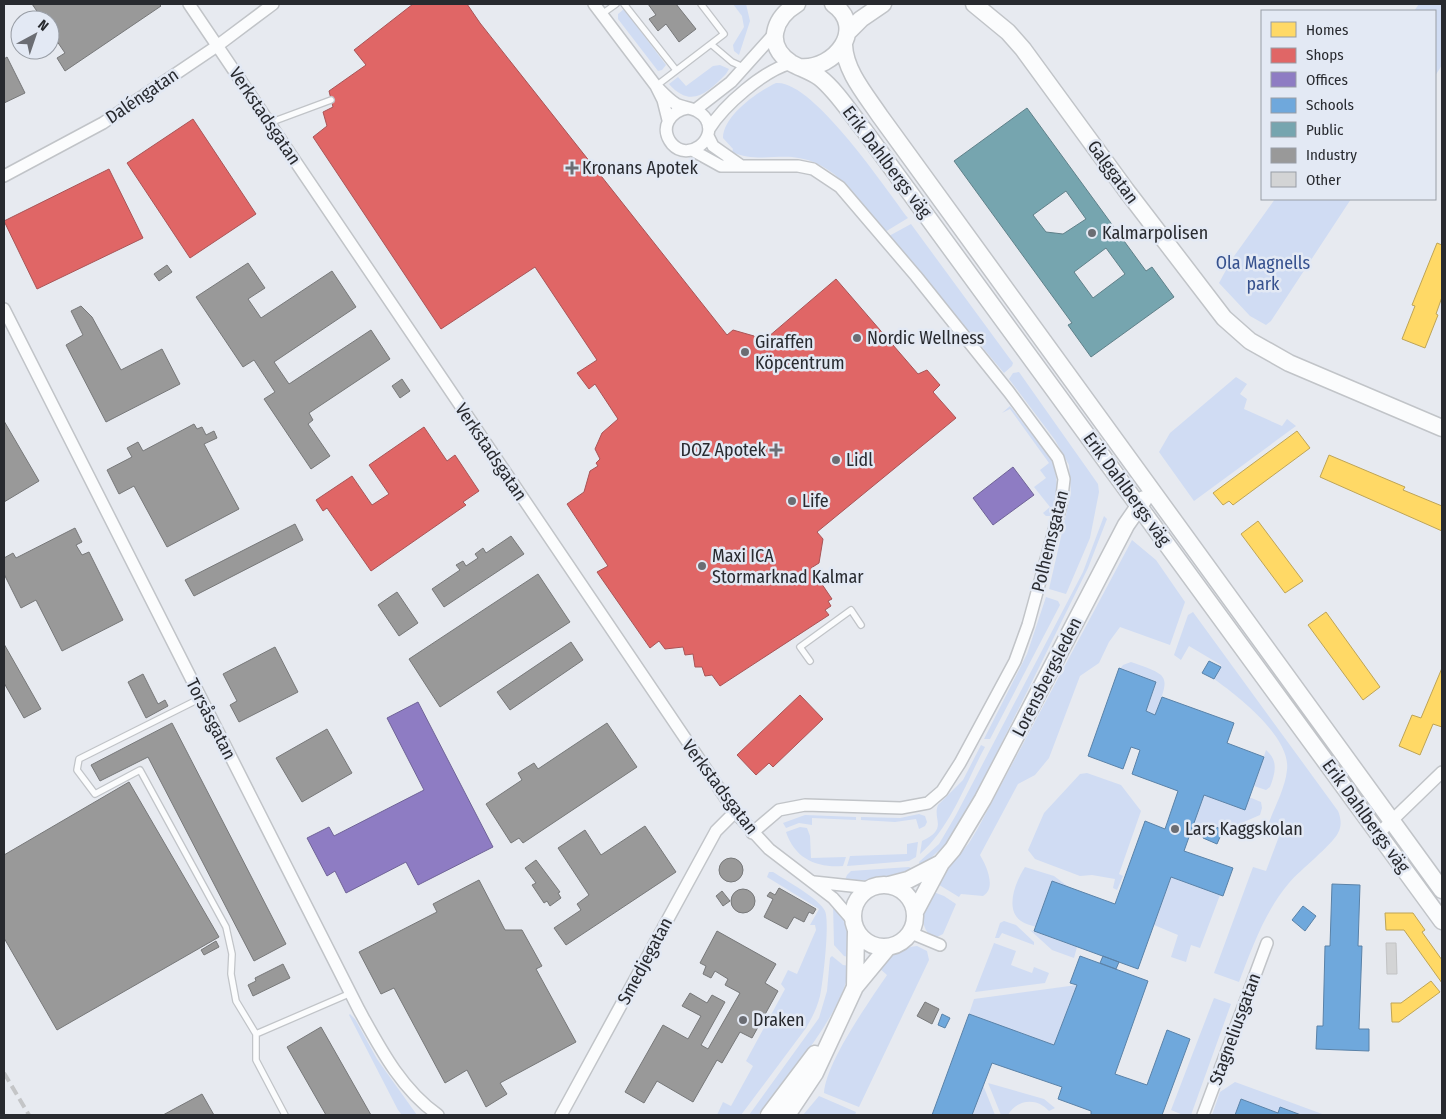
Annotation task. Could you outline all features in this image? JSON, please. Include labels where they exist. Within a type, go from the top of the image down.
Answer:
[{"type":"main road","name":"Erik Dahlbergs väg","points":[[773,4],[775,30],[780,50],[796,65],[818,77],[864,130],[1442,921]]},
{"type":"main road","points":[[775,30],[780,17],[797,4]]},
{"type":"main road","name":"Erik Dahlbergs väg","points":[[833,4],[842,13],[846,39],[845,58],[880,116],[1442,890]]},
{"type":"main road","points":[[796,65],[813,67],[828,61],[861,19],[883,4]]},
{"type":"main road","name":"Galggatan","points":[[974,4],[1008,32],[1023,49],[1202,293],[1224,318],[1250,341],[1289,363],[1442,428]]},
{"type":"main road","name":"Lorensbergsleden","points":[[911,933],[915,923],[915,912],[941,863],[953,848],[983,799],[1126,525],[1138,505],[1152,490]]},
{"type":"main road","name":"Lorensbergsleden","points":[[870,888],[908,880],[941,863]]},
{"type":"main road","points":[[889,885],[898,888],[908,896],[915,912]]},
{"type":"main road","points":[[855,988],[856,902],[870,888]]},
{"type":"main road","points":[[855,926],[862,939],[874,946],[888,947],[905,940],[911,933]]},
{"type":"main road","points":[[787,1115],[814,1073],[855,988],[888,947]]},
{"type":"main road","points":[[769,1115],[836,1026]]},
{"type":"street","name":"Verkstadsgatan","points":[[189,4],[735,812],[752,833],[769,849],[814,882],[843,907],[855,926]]},
{"type":"street","name":"Daléngatan","points":[[4,176],[103,123],[217,46],[272,4]]},
{"type":"street","points":[[594,4],[656,86],[664,100],[668,120],[666,129],[668,138],[674,146],[682,150],[692,150],[700,146],[731,101],[773,71],[796,65]]},
{"type":"street","points":[[668,120],[674,112],[691,109],[712,98],[745,68],[775,30]]},
{"type":"street","points":[[656,86],[676,104],[702,114],[713,146],[726,157],[741,165]]},
{"type":"street","name":"Polhemsgatan","points":[[692,150],[721,166],[798,166],[812,169],[840,187],[916,276],[1008,392],[1058,458],[1064,479],[1061,505],[1028,625],[1015,660],[960,763],[942,791],[928,803],[901,808],[805,805],[779,810],[752,833]]},
{"type":"street","name":"Torsåsgatan","points":[[4,309],[381,1050],[405,1084],[438,1115]]},
{"type":"street","points":[[1379,833],[1442,772]]},
{"type":"street","name":"Smedjegatan","points":[[562,1115],[716,830],[735,812]]},
{"type":"street","points":[[814,882],[870,888]]},
{"type":"street","points":[[911,933],[940,945]]},
{"type":"street","name":"Stagneliusgatan","points":[[1204,1115],[1267,943]]},
{"type":"lane","points":[[602,14],[616,4]]},
{"type":"lane","points":[[624,4],[676,70]]},
{"type":"lane","points":[[656,86],[724,34],[700,4]]},
{"type":"lane","points":[[712,45],[732,62],[745,68]]},
{"type":"lane","points":[[270,123],[331,100]]},
{"type":"lane","points":[[810,661],[800,647],[851,610],[861,625]]},
{"type":"lane","points":[[201,698],[79,759],[77,770],[94,794],[140,770],[226,927],[232,954],[231,974],[236,1001],[256,1034],[256,1060],[284,1115]]},
{"type":"lane","points":[[256,1034],[351,993]]},
{"type":"green space","points":[[733,4],[746,4],[750,21],[739,55],[734,51],[733,45],[744,27],[742,16]]},
{"type":"green space","points":[[1419,4],[1442,4],[1442,65],[1436,74],[1436,10],[1415,10]]},
{"type":"green space","points":[[624,9],[666,65],[662,70],[658,71],[618,19],[618,14]]},
{"type":"green space","points":[[720,65],[729,69],[726,74],[699,96],[685,96],[677,92],[669,84],[678,77],[686,86],[713,66]]},
{"type":"green space","points":[[776,83],[791,86],[809,98],[828,116],[866,161],[908,218],[885,232],[846,184],[822,166],[808,160],[792,157],[754,157],[732,152],[733,149],[723,138],[724,130],[729,121],[742,106],[760,92]]},
{"type":"green space","name":"Ola Magnells park","points":[[1274,200],[1350,200],[1271,321],[1266,325],[1250,316],[1219,283],[1232,259]]},
{"type":"green space","points":[[911,224],[1013,363],[1004,373],[889,236]]},
{"type":"green space","points":[[1019,372],[1098,484],[1099,492],[1090,538],[1066,594],[1049,589],[1071,493],[1069,465],[1055,440],[1009,379],[1013,373]]},
{"type":"green space","points":[[1236,377],[1247,384],[1240,394],[1247,399],[1244,409],[1282,426],[1287,419],[1296,426],[1194,501],[1159,452],[1170,433]]},
{"type":"green space","points":[[1010,406],[1054,463],[1058,492],[1050,516],[1046,516],[1043,513],[1050,507],[1034,487],[1046,478],[1040,470],[1049,463],[1010,409],[1002,413]]},
{"type":"green space","points":[[1104,516],[1107,519],[1088,568],[974,799],[959,827],[946,844],[921,867],[919,862],[939,844],[956,815],[1083,572]]},
{"type":"green space","points":[[1132,540],[1156,560],[1185,602],[1170,645],[1120,627],[1109,642],[1099,663],[1080,676],[1049,758],[1035,775],[1018,784],[980,855],[989,876],[990,882],[987,892],[983,896],[961,894],[959,897],[936,883],[969,843],[978,828]]},
{"type":"green space","points":[[1046,597],[1058,601],[1060,605],[990,739],[984,739],[1027,654]]},
{"type":"green space","points":[[1193,612],[1338,811],[1340,819],[1340,828],[1335,838],[1300,871],[1273,905],[1260,930],[1239,982],[1214,973],[1253,867],[1266,871],[1281,831],[1268,825],[1284,784],[1287,770],[1286,757],[1281,744],[1261,718],[1214,679],[1221,665],[1189,646],[1181,660],[1174,655],[1188,615]]},
{"type":"green space","points":[[1131,662],[1160,674],[1164,679],[1163,692],[1155,715],[1146,711],[1156,682],[1120,669],[1123,665]]},
{"type":"green space","points":[[981,745],[985,747],[957,804],[941,831],[920,854],[922,841],[935,832],[937,828],[938,805],[963,780]]},
{"type":"green space","points":[[1266,750],[1273,758],[1275,767],[1270,787],[1266,790],[1254,786]]},
{"type":"green space","points":[[1087,773],[1121,785],[1141,811],[1119,874],[1123,876],[1117,890],[1113,888],[1115,879],[1092,875],[1080,876],[1035,859],[1028,850],[1044,813],[1080,774]]},
{"type":"green space","points":[[1204,795],[1245,810],[1249,797],[1261,802],[1260,815],[1223,831],[1209,824],[1205,834],[1192,828]]},
{"type":"green space","points":[[919,814],[925,816],[927,822],[925,826],[919,829],[916,819],[895,822],[861,820],[861,817],[900,818]]},
{"type":"green space","points":[[805,815],[856,817],[856,820],[812,818],[812,825],[799,823],[786,828],[783,823]]},
{"type":"green space","points":[[800,827],[807,828],[810,836],[811,858],[846,857],[843,866],[816,863],[801,855],[795,849],[786,832]]},
{"type":"green space","points":[[918,842],[916,857],[909,861],[847,866],[850,856],[907,854],[907,844]]},
{"type":"green space","points":[[909,867],[913,869],[897,876],[844,882],[851,871]]},
{"type":"green space","points":[[1025,867],[1054,876],[1070,888],[1036,927],[1021,921],[1013,909],[1012,902],[1015,887]]},
{"type":"green space","points":[[769,872],[773,872],[802,890],[822,906],[825,911],[827,927],[820,996],[806,1028],[741,1115],[717,1115],[723,1102],[731,1106],[753,1066],[746,1061],[785,989],[781,984],[788,970],[797,974],[816,930],[815,925],[810,925],[819,909],[767,877]]},
{"type":"green space","points":[[1171,877],[1220,895],[1200,948],[1191,945],[1186,962],[1171,957],[1178,935],[1154,925]]},
{"type":"green space","points":[[931,891],[944,896],[956,904],[943,934],[937,937],[928,933],[923,918]]},
{"type":"green space","points":[[833,904],[842,917],[847,929],[852,958],[844,956],[834,945]]},
{"type":"green space","points":[[1004,921],[1016,925],[1034,942],[1034,945],[1002,933],[999,938],[995,938],[1000,923]]},
{"type":"green space","points":[[1030,930],[1077,947],[1074,958],[1052,950]]},
{"type":"green space","points":[[994,943],[1016,951],[1011,965],[1032,973],[1034,967],[1049,973],[1045,983],[975,992]]},
{"type":"green space","points":[[917,946],[927,951],[929,960],[859,1107],[824,1093],[832,1065],[840,1049],[887,975],[879,968],[896,953],[906,948]]},
{"type":"green space","points":[[832,956],[843,965],[850,966],[845,985],[836,1005],[812,1044],[758,1115],[749,1115],[819,1018],[827,991],[830,958]]},
{"type":"green space","points":[[1077,985],[1054,1045],[969,1014],[974,999]]},
{"type":"green space","points":[[1214,998],[1231,1004],[1191,1115],[1183,1115],[1171,1110]]},
{"type":"green space","points":[[350,1014],[355,1019],[377,1059],[417,1115],[402,1115],[398,1110]]},
{"type":"green space","points":[[1235,1082],[1325,1115],[1301,1115],[1280,1107],[1278,1113],[1241,1099],[1235,1115],[1212,1115],[1220,1092]]},
{"type":"green space","points":[[988,1083],[1044,1099],[1055,1108],[1049,1111],[1039,1103],[1027,1102],[1017,1106],[1008,1115],[1001,1115]]},
{"type":"green space","points":[[983,1085],[995,1115],[972,1115]]},
{"type":"green space","points":[[819,1096],[856,1112],[855,1115],[803,1115]]},
{"type":"building: Homes","points":[[1437,243],[1442,245],[1442,297],[1436,314],[1438,315],[1425,348],[1402,339],[1415,306],[1412,305]]},
{"type":"building: Homes","points":[[1297,431],[1310,448],[1233,505],[1229,501],[1223,505],[1213,493]]},
{"type":"building: Homes","points":[[1329,455],[1405,487],[1403,490],[1442,506],[1442,531],[1320,477]]},
{"type":"building: Homes","points":[[1258,521],[1303,581],[1285,593],[1241,534]]},
{"type":"building: Homes","points":[[1326,612],[1380,687],[1363,700],[1308,625]]},
{"type":"building: Homes","points":[[1442,668],[1442,727],[1433,724],[1420,755],[1399,746],[1412,715],[1421,718]]},
{"type":"building: Homes","points":[[1385,913],[1413,913],[1425,930],[1422,932],[1442,960],[1442,983],[1404,930],[1386,930]]},
{"type":"building: Homes","points":[[1431,981],[1440,992],[1399,1022],[1392,1022],[1391,1003],[1401,1003]]},
{"type":"building: Shops","name":"Giraffen Köpcentrum","points":[[413,4],[467,4],[480,23],[727,335],[733,330],[754,336],[761,343],[836,279],[918,374],[927,370],[940,385],[933,392],[956,418],[817,532],[823,539],[819,563],[811,568],[832,599],[828,601],[831,606],[825,610],[829,615],[720,686],[712,675],[705,676],[702,667],[695,667],[693,654],[685,655],[683,647],[665,649],[659,641],[650,648],[597,572],[608,566],[567,504],[584,492],[590,471],[598,466],[596,463],[600,459],[595,449],[602,433],[618,419],[595,384],[589,389],[577,373],[597,360],[535,267],[441,329],[313,137],[327,126],[323,112],[333,107],[329,91],[366,65],[354,50]]},
{"type":"building: Shops","points":[[193,119],[256,214],[190,258],[127,163]]},
{"type":"building: Shops","points":[[109,169],[143,238],[37,289],[4,221]]},
{"type":"building: Shops","points":[[424,427],[447,461],[455,455],[479,491],[463,502],[466,505],[371,571],[327,508],[323,511],[316,500],[352,476],[372,505],[389,494],[369,465]]},
{"type":"building: Shops","points":[[800,695],[823,719],[773,767],[769,763],[756,775],[737,755]]},
{"type":"building: Offices","points":[[1013,467],[1034,495],[993,525],[973,498]]},
{"type":"building: Offices","points":[[418,702],[493,847],[418,885],[406,862],[346,893],[335,871],[327,876],[307,838],[329,827],[334,836],[424,790],[387,718]]},
{"type":"building: Schools","points":[[1209,661],[1221,667],[1214,679],[1202,673]]},
{"type":"building: Schools","name":"Lars Kaggskolan","points":[[1119,668],[1156,682],[1146,711],[1155,715],[1162,697],[1234,723],[1227,743],[1264,757],[1245,810],[1204,795],[1184,851],[1233,868],[1223,896],[1171,877],[1138,969],[1034,931],[1052,881],[1115,904],[1145,821],[1165,829],[1178,791],[1132,774],[1140,750],[1131,747],[1123,769],[1088,756]]},
{"type":"building: Schools","points":[[1209,824],[1223,830],[1217,844],[1203,838]]},
{"type":"building: Schools","points":[[1332,884],[1360,885],[1358,946],[1362,946],[1359,1029],[1369,1029],[1369,1051],[1316,1049],[1317,1026],[1323,1026],[1325,946],[1330,946]]},
{"type":"building: Schools","points":[[1303,906],[1316,916],[1305,931],[1292,920]]},
{"type":"building: Schools","points":[[1080,956],[1148,981],[1115,1074],[1147,1085],[1167,1030],[1190,1039],[1162,1115],[1091,1115],[1091,1111],[1058,1099],[1062,1087],[992,1063],[972,1115],[932,1115],[969,1014],[1054,1045],[1077,985],[1070,983]]},
{"type":"building: Schools","points":[[1103,956],[1119,962],[1116,969],[1100,963]]},
{"type":"building: Schools","points":[[942,1014],[950,1018],[945,1028],[938,1025]]},
{"type":"building: Schools","points":[[1241,1099],[1278,1113],[1280,1107],[1301,1115],[1235,1115]]},
{"type":"building: Public","name":"Kalmarpolisen","points":[[1027,108],[1146,271],[1152,267],[1174,297],[1091,357],[1068,325],[1072,323],[954,161]],"holes":[[[1066,191],[1086,219],[1063,234],[1046,232],[1033,215]],[[1106,248],[1125,274],[1093,298],[1074,272]]]},
{"type":"building: Industry","points":[[32,4],[159,4],[161,6],[65,71],[58,60],[65,53],[60,46],[60,10],[36,10]]},
{"type":"building: Industry","points":[[648,4],[676,4],[696,29],[679,42],[666,24],[658,31],[649,19],[656,15]]},
{"type":"building: Industry","points":[[7,57],[25,93],[4,103],[4,59]]},
{"type":"building: Industry","points":[[248,263],[265,288],[248,299],[261,318],[332,271],[356,307],[274,362],[289,384],[371,330],[390,359],[309,413],[313,420],[308,424],[330,456],[311,469],[264,399],[275,392],[254,360],[243,367],[196,297]]},
{"type":"building: Industry","points":[[167,265],[172,272],[159,281],[154,274]]},
{"type":"building: Industry","points":[[81,306],[92,317],[121,370],[162,349],[180,384],[106,422],[66,345],[83,335],[71,311]]},
{"type":"building: Industry","points":[[402,379],[410,391],[400,398],[392,386]]},
{"type":"building: Industry","points":[[4,421],[39,481],[4,502]]},
{"type":"building: Industry","points":[[194,424],[197,429],[202,427],[206,435],[214,431],[217,438],[204,444],[239,509],[167,547],[134,486],[119,494],[107,470],[132,457],[127,448],[138,442],[143,451]]},
{"type":"building: Industry","points":[[295,524],[303,540],[194,596],[185,580]]},
{"type":"building: Industry","points":[[75,528],[82,542],[76,545],[82,555],[89,552],[123,620],[62,651],[36,600],[21,608],[4,574],[4,558],[13,553],[16,558]]},
{"type":"building: Industry","points":[[511,536],[524,554],[444,607],[432,589],[460,570],[456,565],[463,561],[466,566],[478,558],[475,554],[483,548],[486,553]]},
{"type":"building: Industry","points":[[538,574],[570,622],[440,707],[409,659]]},
{"type":"building: Industry","points":[[397,592],[418,623],[399,636],[378,605]]},
{"type":"building: Industry","points":[[571,642],[583,660],[510,710],[497,692]]},
{"type":"building: Industry","points":[[4,644],[41,709],[24,718],[4,683]]},
{"type":"building: Industry","points":[[275,647],[298,692],[239,722],[230,705],[237,701],[223,674]]},
{"type":"building: Industry","points":[[143,674],[158,704],[165,700],[168,706],[146,718],[128,682]]},
{"type":"building: Industry","points":[[172,723],[286,944],[254,961],[148,757],[100,781],[91,765]]},
{"type":"building: Industry","points":[[607,723],[637,767],[523,843],[519,838],[511,843],[486,804],[522,780],[518,773],[534,763],[538,769]]},
{"type":"building: Industry","points":[[327,729],[352,773],[302,802],[276,758]]},
{"type":"building: Industry","points":[[129,782],[219,937],[57,1030],[4,938],[4,855]]},
{"type":"building: Industry","points":[[645,826],[676,872],[566,945],[554,928],[581,910],[577,904],[589,895],[558,848],[585,830],[601,855]]},
{"type":"building: Industry","points":[[731,858],[736,859],[742,865],[742,875],[736,881],[731,882],[726,881],[720,875],[719,870],[720,865],[726,859]]},
{"type":"building: Industry","points":[[536,860],[560,892],[558,893],[561,898],[550,906],[547,901],[544,903],[532,885],[536,883],[525,868]]},
{"type":"building: Industry","points":[[479,880],[505,930],[522,930],[542,966],[536,969],[576,1042],[500,1083],[507,1094],[486,1107],[467,1070],[445,1083],[394,988],[381,994],[359,952],[437,912],[433,904]]},
{"type":"building: Industry","points":[[779,888],[816,909],[813,914],[809,912],[804,922],[794,917],[787,929],[764,917],[773,899],[767,896],[770,892],[775,895]]},
{"type":"building: Industry","points":[[743,889],[748,890],[754,896],[754,906],[748,912],[743,913],[738,912],[732,906],[731,901],[732,896],[738,890]]},
{"type":"building: Industry","points":[[722,891],[730,901],[723,906],[716,896]]},
{"type":"building: Industry","name":"Draken","points":[[717,931],[776,964],[765,983],[778,991],[752,1038],[740,1032],[722,1063],[717,1060],[693,1102],[657,1081],[644,1103],[625,1092],[663,1025],[688,1039],[701,1016],[682,1006],[690,993],[707,1003],[712,995],[725,1002],[701,1045],[708,1049],[740,993],[725,985],[728,979],[715,971],[711,978],[703,974],[706,966],[700,963]]},
{"type":"building: Industry","points":[[216,941],[219,947],[204,955],[201,950]]},
{"type":"building: Industry","points":[[283,964],[290,978],[253,996],[248,985],[256,981],[255,978]]},
{"type":"building: Industry","points":[[925,1002],[939,1009],[932,1024],[917,1016]]},
{"type":"building: Industry","points":[[321,1027],[371,1115],[326,1115],[287,1047]]},
{"type":"building: Industry","points":[[202,1094],[214,1115],[163,1115]]},
{"type":"building: Other","points":[[1386,943],[1396,943],[1397,974],[1387,974]]},
{"type":"railway","points":[[4,1073],[29,1115]]},
{"type":"place","name":"Kronans Apotek","points":[[572,168]]},
{"type":"place","name":"Kalmarpolisen","points":[[1092,233]]},
{"type":"place","name":"Nordic Wellness","points":[[857,338]]},
{"type":"place","name":"Giraffen Köpcentrum","points":[[745,352]]},
{"type":"place","name":"DOZ Apotek","points":[[776,450]]},
{"type":"place","name":"Lidl","points":[[836,460]]},
{"type":"place","name":"Life","points":[[792,501]]},
{"type":"place","name":"Maxi ICA Stormarknad Kalmar","points":[[702,566]]},
{"type":"place","name":"Lars Kaggskolan","points":[[1175,829]]},
{"type":"place","name":"Draken","points":[[743,1020]]}]
